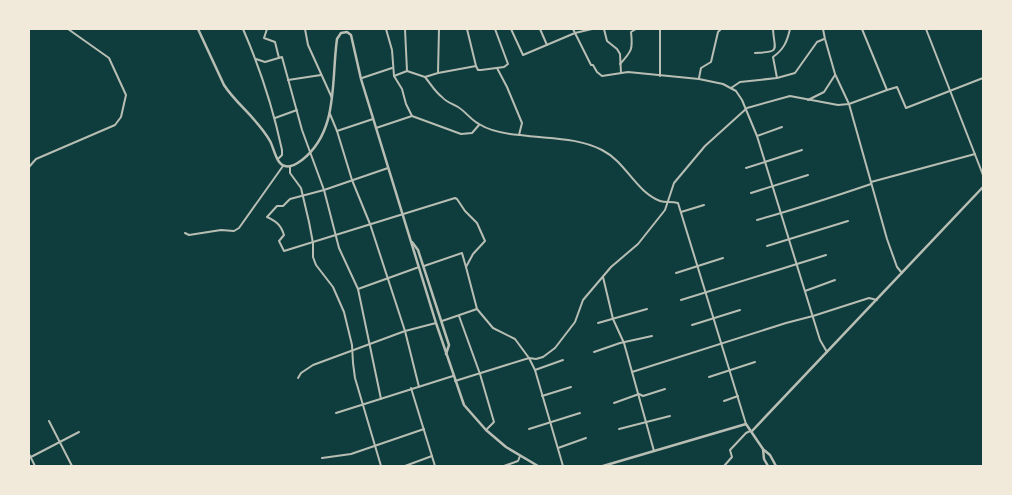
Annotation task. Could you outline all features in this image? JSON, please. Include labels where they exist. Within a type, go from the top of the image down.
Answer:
[{"type":"street","points":[[29,167],[36,159],[115,125],[121,117],[126,95],[109,58],[68,29]]},
{"type":"street","points":[[198,29],[224,85],[266,134],[283,166]]},
{"type":"street","points":[[243,29],[256,59],[275,118],[282,150],[282,155],[278,159]]},
{"type":"street","points":[[267,29],[264,38],[275,42],[279,58]]},
{"type":"street","points":[[305,29],[308,46],[333,100]]},
{"type":"street","points":[[386,29],[392,50],[394,76],[402,89],[412,116]]},
{"type":"street","points":[[405,29],[407,71]]},
{"type":"street","points":[[438,72],[439,29]]},
{"type":"street","points":[[467,29],[478,70],[497,68],[508,64],[495,29]]},
{"type":"street","points":[[511,29],[524,55],[575,33],[592,29]]},
{"type":"street","points":[[540,29],[547,45]]},
{"type":"street","points":[[574,29],[591,65],[602,76],[628,72],[698,79],[723,84],[736,92],[747,108],[757,136],[820,340],[827,352]]},
{"type":"street","points":[[604,29],[607,41],[620,54],[621,73]]},
{"type":"street","points":[[620,64],[631,52],[631,32],[636,29]]},
{"type":"street","points":[[660,29],[660,76]]},
{"type":"street","points":[[698,79],[701,68],[711,62],[718,32],[721,29]]},
{"type":"street","points":[[755,54],[774,49],[776,45],[773,29]]},
{"type":"street","points":[[777,78],[773,57],[782,50],[790,29]]},
{"type":"street","points":[[823,29],[835,74],[850,104],[871,183],[897,267],[902,273]]},
{"type":"street","points":[[862,29],[887,90]]},
{"type":"street","points":[[926,29],[983,175]]},
{"type":"street","points":[[283,166],[297,164],[310,154],[327,125],[333,100],[337,39],[341,33],[347,32],[351,36],[356,63],[373,119],[446,355],[464,406],[486,430],[506,447],[538,466]]},
{"type":"street","points":[[731,88],[740,82],[777,78],[796,73],[817,42],[825,39]]},
{"type":"street","points":[[256,59],[265,62],[282,57],[310,154],[324,190],[339,248],[358,289],[381,399]]},
{"type":"street","points":[[425,77],[438,72],[476,66]]},
{"type":"street","points":[[361,79],[392,68]]},
{"type":"street","points":[[497,68],[522,122],[519,135]]},
{"type":"street","points":[[394,76],[407,71],[425,77],[442,98],[458,107],[479,125],[519,135],[564,139],[604,151],[618,161],[643,189],[657,200],[667,203],[678,203],[746,424],[763,449],[770,455],[776,466]]},
{"type":"street","points":[[808,100],[824,92],[835,74]]},
{"type":"street","points":[[288,80],[321,75]]},
{"type":"street","points":[[455,381],[529,358],[543,357],[555,348],[575,322],[583,300],[621,257],[638,244],[665,210],[674,183],[717,134],[747,108],[790,96],[838,105],[850,104],[897,87],[906,108],[983,78]]},
{"type":"street","points":[[275,118],[297,110]]},
{"type":"street","points":[[330,114],[337,130],[352,180],[370,224],[405,331],[419,387]]},
{"type":"street","points":[[376,128],[412,116],[461,134],[472,133],[479,125]]},
{"type":"street","points":[[337,130],[373,119]]},
{"type":"street","points":[[757,136],[782,127]]},
{"type":"street","points":[[746,168],[802,150]]},
{"type":"street","points":[[757,220],[814,204],[871,183],[975,154]]},
{"type":"street","points":[[185,233],[189,235],[221,230],[234,231],[239,228],[283,166]]},
{"type":"street","points":[[290,166],[290,173],[301,188],[314,243],[313,257],[316,265],[333,287],[344,312],[352,345],[355,378],[381,466]]},
{"type":"street","points":[[388,168],[290,200],[283,206],[277,206],[267,216],[278,222],[283,230],[284,235],[279,241],[284,251],[455,198],[458,199],[465,211],[477,223],[485,241],[473,254],[466,267]]},
{"type":"street","points":[[751,193],[773,188],[808,175]]},
{"type":"street","points":[[726,466],[732,457],[730,450],[746,433],[752,431],[983,187]]},
{"type":"street","points":[[681,212],[704,205]]},
{"type":"street","points":[[767,246],[848,221]]},
{"type":"street","points":[[411,241],[418,250],[449,345],[446,355]]},
{"type":"street","points":[[424,267],[462,252],[477,309],[493,328],[515,339],[535,370],[563,466]]},
{"type":"street","points":[[681,300],[826,255]]},
{"type":"street","points":[[676,273],[723,258]]},
{"type":"street","points":[[358,289],[419,267]]},
{"type":"street","points":[[603,276],[613,319],[624,343],[654,452]]},
{"type":"street","points":[[805,291],[835,280]]},
{"type":"street","points":[[632,372],[870,298],[877,300]]},
{"type":"street","points":[[441,321],[477,309]]},
{"type":"street","points":[[598,323],[647,309]]},
{"type":"street","points":[[692,325],[740,310]]},
{"type":"street","points":[[459,316],[480,374],[494,422],[486,430]]},
{"type":"street","points":[[298,378],[301,373],[313,366],[370,343],[436,323]]},
{"type":"street","points":[[594,352],[620,343],[652,336]]},
{"type":"street","points":[[535,370],[563,360]]},
{"type":"street","points":[[708,377],[755,362]]},
{"type":"street","points":[[336,413],[453,376]]},
{"type":"street","points":[[542,396],[571,386]]},
{"type":"street","points":[[411,388],[435,466]]},
{"type":"street","points":[[614,403],[638,394],[643,396],[666,389]]},
{"type":"street","points":[[724,401],[738,396]]},
{"type":"street","points":[[529,429],[580,413]]},
{"type":"street","points":[[619,429],[670,416]]},
{"type":"street","points":[[49,421],[72,466]]},
{"type":"street","points":[[603,466],[746,424]]},
{"type":"street","points":[[322,458],[351,454],[424,429]]},
{"type":"street","points":[[35,466],[29,456],[79,432]]},
{"type":"street","points":[[558,448],[586,438]]},
{"type":"street","points":[[763,449],[764,459],[768,466]]},
{"type":"street","points":[[405,466],[432,456]]},
{"type":"street","points":[[504,466],[518,461],[520,456]]}]
